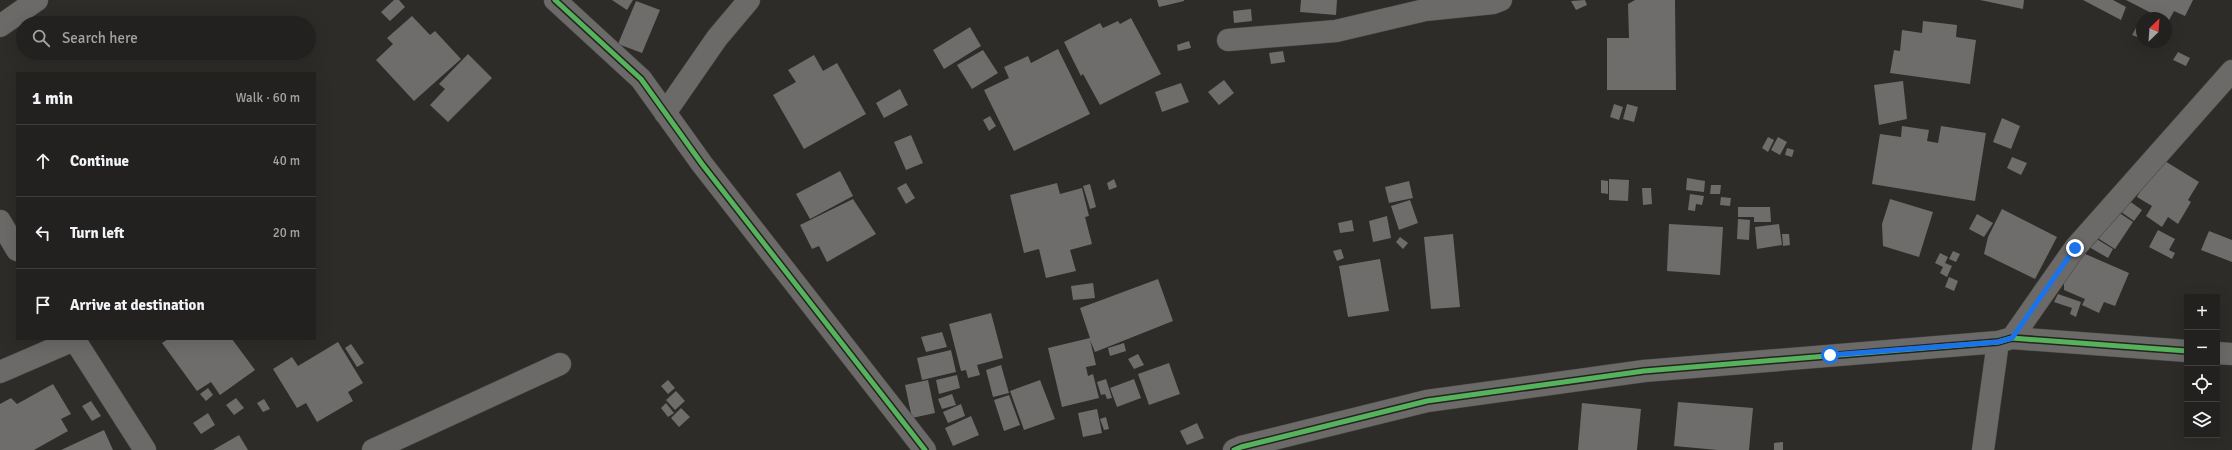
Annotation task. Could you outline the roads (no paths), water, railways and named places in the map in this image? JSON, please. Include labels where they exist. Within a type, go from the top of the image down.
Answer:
[{"type":"street","points":[[0,26],[37,0]]},
{"type":"street","points":[[555,0],[641,79],[712,176],[925,450]]},
{"type":"street","points":[[665,113],[717,38],[749,0]]},
{"type":"street","points":[[1228,40],[1336,31],[1426,10],[1493,3],[1501,0]]},
{"type":"street","points":[[1984,450],[2005,340],[2075,248],[2232,70]]},
{"type":"street","points":[[0,220],[16,248]]},
{"type":"street","points":[[0,372],[72,340]]},
{"type":"street","points":[[75,340],[145,450]]},
{"type":"street","points":[[1234,450],[1272,445],[1428,401],[1644,371],[2005,340],[2184,351]]},
{"type":"street","points":[[2220,353],[2232,354]]},
{"type":"street","points":[[374,450],[560,364]]}]
